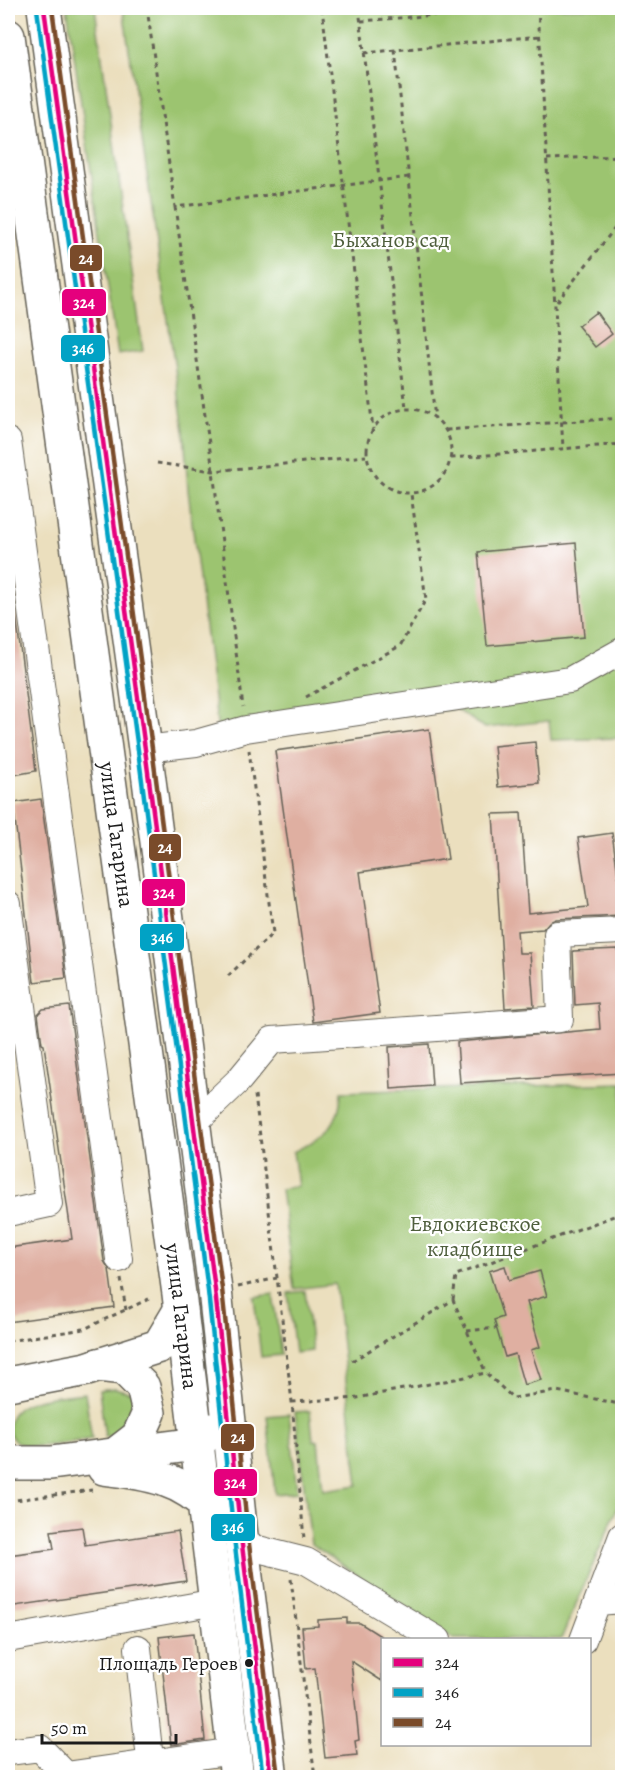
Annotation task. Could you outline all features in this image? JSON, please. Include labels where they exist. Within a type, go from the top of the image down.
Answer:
[{"type":"main road","name":"улица Гагарина","points":[[44,8],[145,749],[227,1396],[242,1545],[271,1778]]},
{"type":"main road","name":"улица Гагарина","points":[[8,36],[166,1304],[197,1444],[236,1764]]},
{"type":"main road","points":[[36,248],[40,232],[53,223],[69,228],[74,235],[75,243]]},
{"type":"main road","points":[[8,1384],[98,1365],[159,1346],[166,1304]]},
{"type":"main road","points":[[98,1365],[124,1368],[143,1387],[149,1413],[138,1437],[116,1454]]},
{"type":"main road","points":[[8,1463],[51,1462],[197,1444],[215,1426],[227,1396]]},
{"type":"main road","points":[[51,1462],[143,1472],[181,1485],[204,1502],[242,1545]]},
{"type":"street","points":[[8,441],[13,521],[119,1259]]},
{"type":"street","points":[[145,749],[196,743],[246,729],[570,680],[622,651]]},
{"type":"street","points":[[8,904],[17,1040],[49,1204],[8,1213]]},
{"type":"street","points":[[193,1124],[239,1080],[272,1040],[560,1019],[557,934],[622,932]]},
{"type":"street","points":[[584,1638],[610,1601],[622,1536]]},
{"type":"street","points":[[242,1545],[306,1561],[435,1638]]},
{"type":"street","points":[[8,1639],[216,1602]]},
{"type":"street","points":[[138,1648],[152,1770]]},
{"type":"street","points":[[8,1752],[40,1748],[66,1777],[236,1764]]},
{"type":"path","points":[[147,8],[213,471],[273,933],[228,976]]},
{"type":"path","points":[[322,8],[372,429],[366,456],[374,477],[390,490],[411,494],[430,488],[441,479],[451,458],[451,445],[446,430],[430,414],[406,408],[384,416],[372,429]]},
{"type":"path","points":[[359,8],[406,408]]},
{"type":"path","points":[[361,21],[524,8]]},
{"type":"path","points":[[538,8],[563,448]]},
{"type":"path","points":[[364,53],[540,36]]},
{"type":"path","points":[[395,50],[435,419]]},
{"type":"path","points":[[547,159],[622,156]]},
{"type":"path","points":[[174,207],[409,177]]},
{"type":"path","points":[[556,303],[622,219]]},
{"type":"path","points":[[446,430],[622,418]]},
{"type":"path","points":[[451,458],[622,444]]},
{"type":"path","points":[[157,463],[213,471],[366,456]]},
{"type":"path","points":[[297,702],[400,646],[426,599],[411,494]]},
{"type":"path","points":[[251,1064],[292,1402],[306,1561],[291,1578],[315,1778]]},
{"type":"path","points":[[622,1213],[456,1275],[453,1300],[486,1373],[513,1398],[557,1391],[619,1404],[622,1408]]},
{"type":"path","points":[[119,1259],[126,1310]]},
{"type":"path","points":[[231,1288],[277,1278]]},
{"type":"path","points":[[352,1360],[453,1300]]},
{"type":"path","points":[[8,1341],[84,1329],[126,1310],[166,1304]]},
{"type":"path","points":[[467,1330],[496,1328]]},
{"type":"path","points":[[292,1402],[357,1398],[486,1373]]},
{"type":"path","points":[[8,1501],[101,1489]]},
{"type":"green space","points":[[67,8],[95,8],[143,351],[118,355]]},
{"type":"green space","name":"Быханов сад","points":[[123,8],[622,8],[622,738],[551,740],[549,721],[485,728],[456,709],[218,731],[188,490],[184,431]]},
{"type":"green space","name":"Евдокиевское кладбище","points":[[622,1083],[622,1497],[561,1638],[452,1638],[311,1544],[295,1412],[310,1411],[313,1440],[318,1441],[323,1490],[358,1485],[335,1284],[294,1289],[281,1189],[298,1186],[293,1152],[328,1130],[337,1114],[341,1092]]},
{"type":"green space","points":[[305,1291],[312,1351],[295,1353],[288,1293]]},
{"type":"green space","points":[[273,1294],[281,1355],[261,1357],[254,1297]]},
{"type":"green space","points":[[115,1388],[132,1393],[140,1404],[121,1435],[105,1437],[99,1390]]},
{"type":"green space","points":[[85,1393],[92,1439],[32,1446],[19,1443],[11,1437],[9,1421],[14,1412],[24,1405],[49,1397]]},
{"type":"green space","points":[[289,1414],[297,1492],[275,1494],[267,1416]]},
{"type":"building","points":[[596,312],[612,334],[595,347],[578,326]]},
{"type":"building","points":[[576,543],[584,637],[487,646],[478,552]]},
{"type":"building","points":[[8,585],[12,585],[36,771],[8,776]]},
{"type":"building","points":[[429,729],[448,859],[360,872],[380,1013],[313,1022],[275,751]]},
{"type":"building","points":[[535,742],[539,783],[498,787],[494,746]]},
{"type":"building","points":[[41,799],[66,978],[34,982],[13,803]]},
{"type":"building","points":[[521,813],[528,913],[588,907],[578,838],[612,833],[622,916],[556,919],[549,922],[543,929],[517,931],[519,953],[530,953],[534,1006],[505,1008],[493,814]]},
{"type":"building","points":[[618,949],[622,1073],[460,1083],[457,1042],[600,1029],[598,1003],[575,1005],[573,951]]},
{"type":"building","points":[[69,1006],[104,1261],[109,1269],[114,1307],[8,1322],[8,1248],[72,1239],[38,1014],[43,1009]]},
{"type":"building","points":[[429,1044],[432,1086],[391,1089],[389,1047]]},
{"type":"building","points":[[505,1266],[509,1280],[540,1271],[547,1296],[527,1302],[540,1347],[531,1350],[541,1380],[524,1385],[515,1354],[505,1357],[494,1320],[503,1317],[489,1271]]},
{"type":"building","points":[[82,1527],[85,1545],[178,1531],[186,1581],[8,1607],[8,1555],[54,1549],[51,1531]]},
{"type":"building","points":[[347,1618],[347,1623],[360,1623],[382,1637],[381,1680],[351,1661],[359,1740],[355,1741],[357,1755],[325,1758],[315,1668],[306,1669],[302,1627],[318,1626],[318,1620]]},
{"type":"building","points":[[194,1633],[205,1740],[171,1745],[159,1637]]},
{"type":"transit line","name":"324","points":[[44,8],[145,749],[215,1290],[242,1545],[271,1778]]},
{"type":"transit line","name":"24","points":[[52,8],[222,1289],[249,1544],[278,1777]]},
{"type":"transit line","name":"346","points":[[37,9],[138,750],[208,1291],[263,1778]]},
{"type":"place","name":"Площадь Героев","points":[[249,1663]]}]
